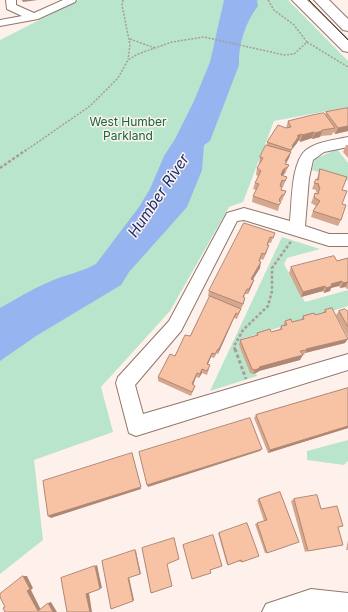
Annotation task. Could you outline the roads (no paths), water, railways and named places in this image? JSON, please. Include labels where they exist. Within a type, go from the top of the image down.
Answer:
[{"type":"main road","points":[[300,0],[348,48]]},
{"type":"main road","points":[[322,0],[348,27]]},
{"type":"street","points":[[0,23],[34,17],[66,1]]},
{"type":"street","points":[[0,11],[6,11],[11,4],[34,17]]},
{"type":"street","points":[[297,229],[302,172],[309,155],[322,147],[348,142]]},
{"type":"street","points":[[348,240],[329,240],[244,214],[232,217],[175,326],[125,383],[136,426],[250,390],[348,362]]},
{"type":"street","points":[[274,612],[311,601],[348,605]]},
{"type":"water","name":"Humber River","points":[[224,0],[257,0],[258,6],[249,20],[243,34],[239,65],[210,141],[204,145],[202,170],[187,207],[129,272],[121,285],[36,336],[0,361],[0,308],[43,285],[96,264],[139,207],[150,189],[164,156],[175,139],[194,101],[210,62]]},
{"type":"tram line","points":[[309,0],[348,40]]},
{"type":"park label","name":"West Humber Parkland","points":[[128,129]]}]
